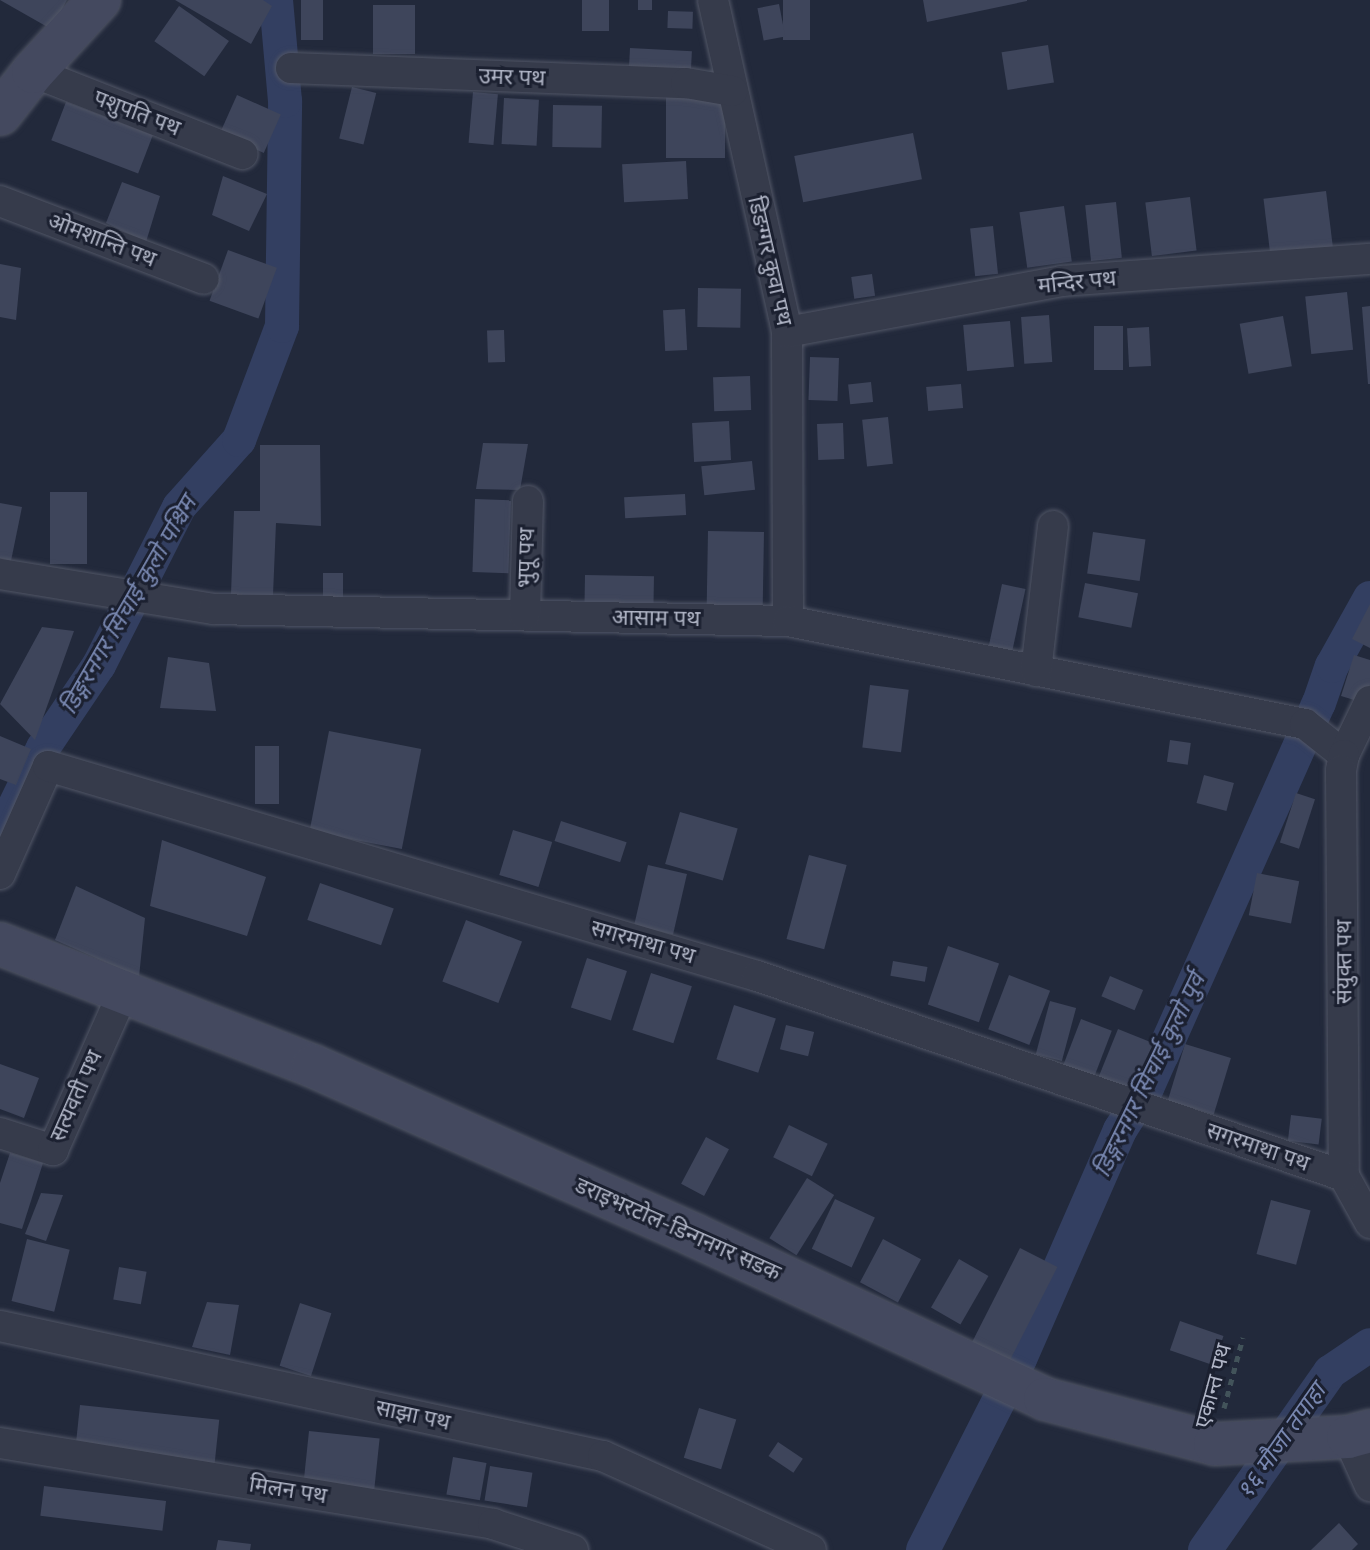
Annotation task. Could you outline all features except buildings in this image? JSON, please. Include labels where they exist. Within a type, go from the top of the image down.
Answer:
[{"type":"street","points":[[0,114],[33,72],[99,0]]},
{"type":"street","name":"डिङग्गर कुवा पथ","points":[[713,0],[787,332],[788,621]]},
{"type":"street","name":"उमर पथ","points":[[291,68],[686,83],[732,91]]},
{"type":"street","name":"पशुपति पथ","points":[[33,72],[242,154]]},
{"type":"street","name":"ओमशान्ति पथ","points":[[0,201],[204,279]]},
{"type":"street","name":"मन्दिर पथ","points":[[787,332],[1062,281],[1370,259]]},
{"type":"street","name":"भुपू पथ","points":[[525,615],[528,501]]},
{"type":"street","points":[[1036,671],[1053,526]]},
{"type":"street","name":"आसाम पथ","points":[[0,574],[213,609],[788,621],[1305,724],[1342,754]]},
{"type":"street","name":"संयुक्त पथ","points":[[1370,701],[1342,754],[1341,770],[1344,1176],[1370,1223]]},
{"type":"street","name":"सगरमाथा पथ","points":[[0,874],[48,766],[757,976],[1344,1176]]},
{"type":"street","name":"डराइभरटोल-डिन्गनगर सडक","points":[[0,944],[313,1066],[694,1235],[1045,1399],[1215,1444],[1359,1434]]},
{"type":"street","name":"सत्यवती पथ","points":[[0,1133],[53,1150],[123,993]]},
{"type":"street","name":"साझा पथ","points":[[0,1326],[603,1456],[811,1550]]},
{"type":"street","points":[[1359,1434],[1370,1486]]},
{"type":"street","name":"मिलन पथ","points":[[0,1443],[493,1524],[573,1550]]},
{"type":"path","name":"एकान्त पथ","points":[[1215,1444],[1243,1337]]},
{"type":"waterway","name":"डिङ्गरनगर सिंचाई कुलो पश्चिम","points":[[0,836],[43,748],[99,665],[179,507],[239,440],[282,326],[285,101],[276,0]]},
{"type":"waterway","name":"डिङ्गरनगर सिंचाई कुलो पुर्व","points":[[923,1550],[1020,1359],[1120,1130],[1147,1088],[1162,1055],[1319,703],[1332,666],[1370,598]]},
{"type":"waterway","name":"१६ मौजा तपाहा","points":[[1205,1550],[1330,1372],[1370,1345]]}]
